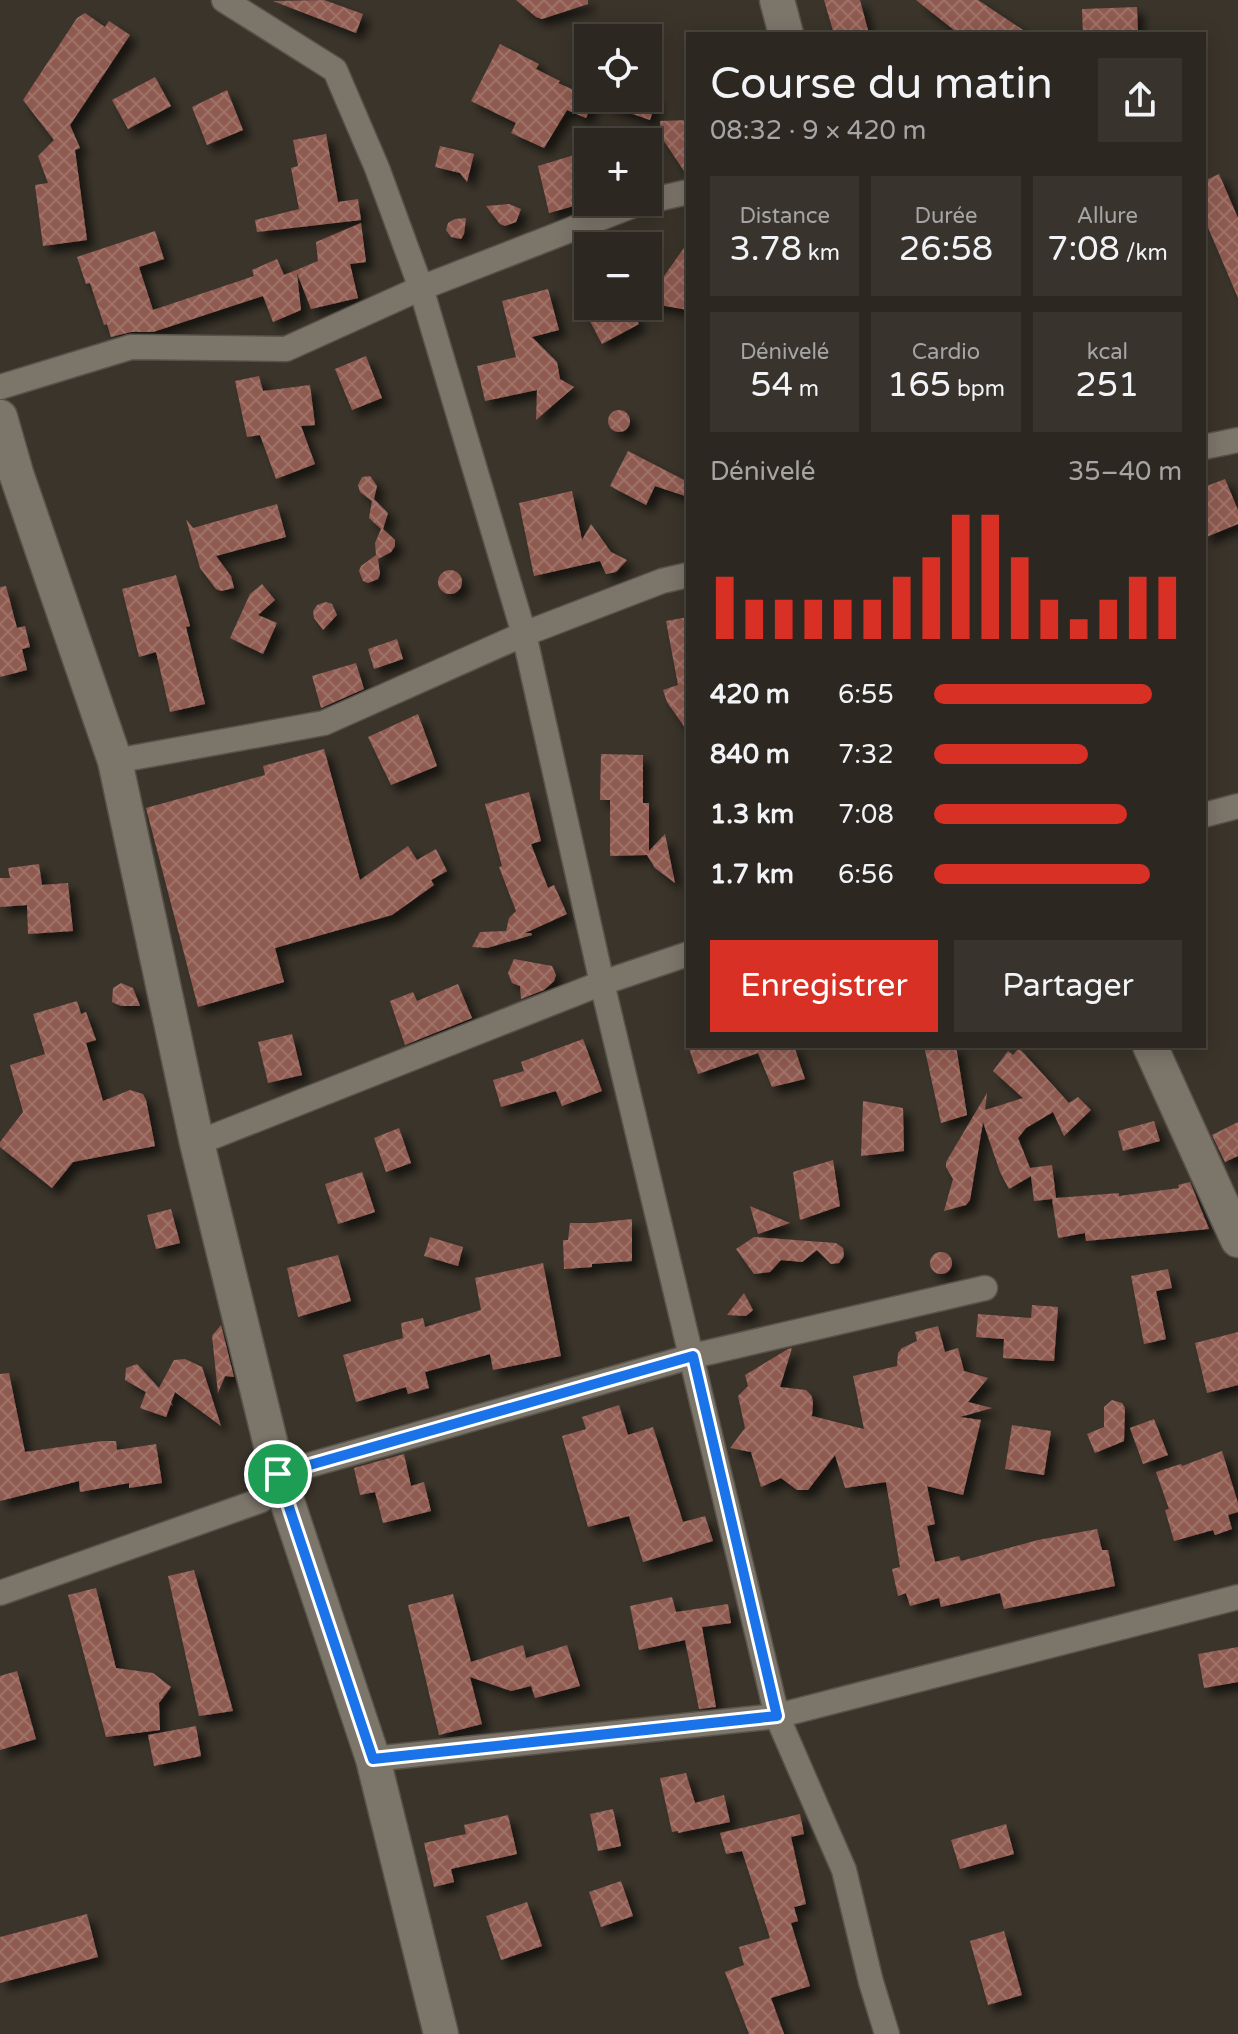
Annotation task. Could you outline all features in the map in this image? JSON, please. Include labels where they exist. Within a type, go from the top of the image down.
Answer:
[{"type":"main road","points":[[777,0],[785,32]]},
{"type":"main road","points":[[0,417],[8,471],[115,761],[197,1143],[278,1474],[373,1759],[441,2034]]},
{"type":"main road","points":[[1151,1048],[1238,1240]]},
{"type":"street","points":[[224,0],[335,70],[377,168],[421,288],[524,634],[602,983],[777,1716],[844,1870],[887,2034]]},
{"type":"street","points":[[662,197],[686,192]]},
{"type":"street","points":[[0,387],[131,347],[286,349],[421,288],[606,216]]},
{"type":"street","points":[[1206,447],[1238,440]]},
{"type":"street","points":[[115,761],[324,723],[524,634],[662,581],[686,575]]},
{"type":"street","points":[[1206,814],[1238,806]]},
{"type":"street","points":[[197,1143],[602,983],[686,955]]},
{"type":"street","points":[[0,1593],[262,1500],[278,1474],[693,1356],[985,1288]]},
{"type":"street","points":[[373,1759],[777,1716],[1238,1597]]},
{"type":"building","points":[[324,0],[363,14],[356,33],[273,1]]},
{"type":"building","points":[[516,0],[588,0],[588,4],[542,19]]},
{"type":"building","points":[[824,0],[860,0],[868,32],[833,32]]},
{"type":"building","points":[[916,0],[978,0],[1026,32],[956,32]]},
{"type":"building","points":[[1137,7],[1138,32],[1083,32],[1082,9]]},
{"type":"building","points":[[85,13],[105,27],[109,21],[130,35],[70,125],[80,148],[75,150],[87,240],[43,246],[35,185],[48,183],[38,156],[54,140],[23,100],[77,18]]},
{"type":"building","points":[[500,44],[539,64],[536,69],[574,90],[574,112],[589,112],[586,118],[567,110],[544,148],[511,133],[516,123],[471,101]]},
{"type":"building","points":[[155,77],[171,106],[128,129],[112,100]]},
{"type":"building","points":[[227,90],[243,130],[207,145],[192,107]]},
{"type":"building","points":[[627,112],[653,112],[650,120]]},
{"type":"building","points":[[686,120],[686,174],[662,138],[660,121]]},
{"type":"building","points":[[326,134],[338,202],[358,199],[361,220],[257,232],[255,220],[299,209],[291,168],[298,166],[293,140]]},
{"type":"building","points":[[440,146],[474,154],[467,182],[460,173],[435,167]]},
{"type":"building","points":[[574,155],[574,206],[549,213],[538,166]]},
{"type":"building","points":[[1219,174],[1238,218],[1238,298],[1206,223],[1206,180]]},
{"type":"building","points":[[509,204],[521,209],[516,222],[505,226],[486,206]]},
{"type":"building","points":[[466,218],[461,239],[451,237],[446,230],[448,223]]},
{"type":"building","points":[[361,223],[366,262],[350,264],[358,298],[311,309],[297,273],[301,310],[273,322],[263,296],[153,332],[131,332],[111,337],[77,257],[155,231],[164,259],[139,267],[153,310],[254,276],[252,270],[277,259],[284,275],[318,261],[316,242]]},
{"type":"building","points":[[686,245],[686,310],[662,305],[662,279]]},
{"type":"building","points":[[548,289],[559,330],[532,337],[557,362],[560,379],[574,387],[536,420],[537,390],[485,401],[477,366],[516,357],[502,301]]},
{"type":"building","points":[[589,320],[637,320],[639,324],[602,344]]},
{"type":"building","points":[[366,356],[382,398],[352,410],[335,369]]},
{"type":"building","points":[[259,376],[263,391],[310,385],[315,425],[301,426],[315,464],[276,479],[260,435],[247,437],[235,381]]},
{"type":"building","points":[[619,410],[627,413],[630,421],[627,429],[619,432],[611,429],[608,421],[611,413]]},
{"type":"building","points":[[628,451],[686,481],[686,496],[655,486],[646,505],[610,486]]},
{"type":"building","points":[[370,476],[377,486],[374,499],[388,513],[383,529],[395,540],[395,546],[378,559],[378,579],[368,583],[363,581],[359,571],[376,555],[375,543],[381,529],[369,518],[372,501],[360,492],[358,485],[362,477]]},
{"type":"building","points":[[1225,479],[1238,510],[1238,524],[1206,537],[1206,486]]},
{"type":"building","points":[[572,491],[582,540],[591,524],[611,552],[627,560],[616,572],[606,574],[600,561],[534,576],[519,503]]},
{"type":"building","points":[[277,504],[286,537],[216,556],[231,576],[234,588],[216,589],[200,568],[186,519],[193,528]]},
{"type":"building","points":[[450,570],[458,574],[462,582],[458,590],[450,594],[442,590],[438,582],[442,574]]},
{"type":"building","points":[[176,575],[190,626],[186,627],[205,704],[170,712],[156,652],[139,657],[122,589]]},
{"type":"building","points":[[262,584],[275,600],[258,615],[277,623],[263,654],[230,638],[250,594]]},
{"type":"building","points":[[6,586],[17,628],[25,626],[30,647],[22,649],[27,670],[0,677],[0,587]]},
{"type":"building","points":[[332,604],[337,615],[323,630],[313,611],[317,605]]},
{"type":"building","points":[[686,617],[686,729],[667,702],[663,690],[678,685],[666,621]]},
{"type":"building","points":[[397,639],[403,659],[374,669],[368,649]]},
{"type":"building","points":[[356,663],[364,689],[321,708],[312,676]]},
{"type":"building","points":[[418,714],[437,766],[391,785],[368,737]]},
{"type":"building","points":[[324,749],[360,880],[408,846],[417,860],[436,849],[447,871],[431,880],[434,885],[392,915],[275,948],[284,982],[198,1007],[146,808],[265,775],[263,766]]},
{"type":"building","points":[[601,754],[643,755],[643,803],[649,803],[649,851],[665,834],[675,883],[655,868],[647,855],[610,856],[610,800],[600,800]]},
{"type":"building","points":[[529,792],[541,841],[531,844],[548,888],[554,885],[567,914],[525,933],[532,935],[487,948],[472,947],[480,932],[506,931],[509,918],[516,911],[499,867],[502,866],[485,804]]},
{"type":"building","points":[[39,864],[42,885],[68,883],[73,931],[28,934],[27,905],[0,907],[0,878],[10,878],[8,868]]},
{"type":"building","points":[[514,959],[552,966],[556,975],[554,981],[544,990],[521,999],[520,986],[512,983],[508,973]]},
{"type":"building","points":[[121,983],[133,988],[140,1006],[121,1006],[112,1002],[113,988]]},
{"type":"building","points":[[458,984],[472,1018],[405,1045],[390,1001],[413,992],[417,1001]]},
{"type":"building","points":[[77,1001],[81,1014],[86,1012],[96,1040],[86,1043],[103,1101],[130,1090],[143,1094],[155,1146],[73,1162],[52,1188],[0,1147],[0,1142],[23,1112],[10,1065],[45,1054],[33,1014]]},
{"type":"building","points":[[292,1034],[302,1075],[268,1083],[258,1042]]},
{"type":"building","points":[[583,1039],[602,1091],[562,1106],[556,1091],[501,1107],[493,1080],[524,1071],[521,1062]]},
{"type":"building","points":[[689,1048],[795,1048],[805,1079],[772,1087],[758,1053],[698,1074]]},
{"type":"building","points":[[924,1048],[956,1048],[967,1115],[941,1123]]},
{"type":"building","points":[[1019,1048],[1069,1103],[1078,1097],[1091,1110],[1064,1136],[1053,1112],[1026,1128],[1018,1138],[1030,1168],[1052,1165],[1056,1198],[1119,1193],[1119,1196],[1179,1188],[1178,1185],[1190,1182],[1209,1229],[1086,1241],[1085,1233],[1058,1238],[1052,1199],[1034,1201],[1031,1176],[1009,1189],[983,1122],[970,1200],[966,1205],[944,1211],[953,1179],[946,1162],[987,1093],[985,1110],[1023,1098],[993,1071],[1008,1051],[1013,1055]]},
{"type":"building","points":[[863,1101],[903,1108],[904,1151],[861,1156]]},
{"type":"building","points":[[1154,1121],[1160,1141],[1123,1151],[1118,1131]]},
{"type":"building","points":[[1238,1122],[1238,1156],[1225,1162],[1212,1135]]},
{"type":"building","points":[[399,1128],[411,1163],[386,1172],[374,1138]]},
{"type":"building","points":[[833,1160],[840,1206],[800,1220],[793,1172]]},
{"type":"building","points":[[362,1172],[375,1212],[338,1224],[325,1184]]},
{"type":"building","points":[[750,1206],[790,1223],[758,1234]]},
{"type":"building","points":[[171,1209],[180,1243],[156,1249],[147,1215]]},
{"type":"building","points":[[632,1219],[632,1261],[564,1269],[563,1240],[568,1240],[570,1223]]},
{"type":"building","points":[[430,1237],[463,1247],[458,1266],[424,1256]]},
{"type":"building","points":[[754,1237],[836,1243],[843,1248],[844,1256],[839,1263],[831,1264],[817,1250],[802,1262],[781,1260],[770,1272],[754,1274],[736,1249]]},
{"type":"building","points":[[941,1252],[949,1255],[952,1263],[949,1271],[941,1274],[933,1271],[930,1263],[933,1255]]},
{"type":"building","points":[[338,1255],[351,1301],[298,1317],[287,1268]]},
{"type":"building","points":[[543,1263],[561,1356],[493,1370],[490,1354],[425,1372],[429,1388],[408,1394],[406,1387],[356,1402],[343,1355],[403,1338],[401,1323],[423,1318],[425,1327],[481,1310],[475,1278]]},
{"type":"building","points":[[1168,1269],[1172,1288],[1156,1291],[1166,1339],[1144,1344],[1131,1276]]},
{"type":"building","points":[[744,1293],[753,1310],[746,1316],[727,1315]]},
{"type":"building","points":[[1032,1305],[1058,1307],[1054,1361],[1003,1358],[1004,1339],[976,1337],[978,1314],[1031,1318]]},
{"type":"building","points":[[221,1325],[234,1377],[225,1376],[218,1393],[212,1336]]},
{"type":"building","points":[[938,1326],[945,1352],[958,1348],[964,1371],[988,1378],[968,1402],[992,1408],[960,1417],[981,1420],[963,1495],[927,1486],[935,1524],[927,1526],[935,1562],[959,1556],[961,1561],[1038,1540],[1097,1529],[1102,1550],[1108,1550],[1115,1586],[1004,1609],[1000,1593],[941,1607],[939,1598],[910,1606],[906,1593],[898,1596],[892,1569],[900,1567],[886,1482],[845,1488],[835,1455],[808,1490],[797,1490],[781,1478],[761,1487],[751,1452],[730,1448],[745,1428],[738,1396],[748,1386],[745,1375],[788,1349],[792,1348],[780,1387],[806,1390],[813,1401],[812,1416],[864,1429],[853,1376],[897,1366],[898,1353],[902,1348],[917,1341],[915,1332]]},
{"type":"building","points":[[1238,1332],[1238,1385],[1207,1393],[1195,1343]]},
{"type":"building","points":[[185,1359],[202,1367],[221,1426],[175,1392],[171,1403],[173,1406],[171,1404],[166,1417],[140,1408],[146,1392],[125,1380],[126,1368],[137,1364],[159,1388],[174,1360]]},
{"type":"building","points":[[9,1373],[25,1452],[102,1441],[116,1441],[117,1450],[156,1444],[162,1483],[129,1488],[129,1483],[80,1492],[79,1481],[0,1501],[0,1374]]},
{"type":"building","points":[[1112,1400],[1122,1403],[1125,1408],[1124,1441],[1095,1453],[1087,1434],[1104,1427],[1104,1407]]},
{"type":"building","points":[[619,1405],[628,1435],[653,1427],[683,1522],[705,1516],[713,1541],[643,1562],[629,1516],[588,1527],[562,1436],[586,1429],[582,1417]]},
{"type":"building","points":[[1154,1419],[1168,1455],[1143,1464],[1130,1428]]},
{"type":"building","points":[[1012,1425],[1051,1431],[1044,1475],[1005,1469]]},
{"type":"building","points":[[1222,1451],[1238,1503],[1238,1512],[1228,1515],[1232,1529],[1215,1535],[1213,1530],[1174,1541],[1165,1510],[1169,1509],[1156,1472]]},
{"type":"building","points":[[404,1454],[411,1486],[424,1482],[431,1511],[383,1523],[375,1492],[360,1495],[354,1468]]},
{"type":"building","points":[[194,1570],[233,1711],[199,1716],[168,1576]]},
{"type":"building","points":[[96,1588],[116,1668],[153,1673],[171,1687],[159,1703],[160,1730],[106,1737],[68,1595]]},
{"type":"building","points":[[453,1594],[471,1662],[523,1645],[526,1658],[567,1645],[580,1686],[535,1698],[531,1686],[511,1691],[470,1677],[482,1724],[439,1735],[408,1605]]},
{"type":"building","points":[[672,1597],[676,1612],[728,1604],[731,1623],[702,1627],[716,1707],[699,1709],[685,1640],[639,1650],[630,1606]]},
{"type":"building","points":[[1238,1647],[1238,1682],[1204,1688],[1198,1654]]},
{"type":"building","points":[[17,1671],[36,1739],[0,1750],[0,1676]]},
{"type":"building","points":[[196,1726],[201,1756],[154,1766],[148,1735]]},
{"type":"building","points":[[686,1773],[695,1803],[724,1795],[730,1822],[672,1832],[660,1778]]},
{"type":"building","points":[[613,1809],[621,1846],[598,1851],[590,1814]]},
{"type":"building","points":[[800,1814],[804,1834],[791,1837],[806,1904],[794,1907],[798,1921],[791,1923],[810,1986],[771,1998],[784,2034],[749,2034],[725,1972],[744,1965],[739,1947],[770,1938],[742,1851],[726,1854],[720,1833]]},
{"type":"building","points":[[508,1815],[517,1854],[451,1869],[454,1882],[434,1887],[424,1843],[466,1834],[464,1825]]},
{"type":"building","points":[[1006,1824],[1014,1854],[960,1869],[951,1840]]},
{"type":"building","points":[[621,1881],[633,1916],[601,1927],[589,1892]]},
{"type":"building","points":[[527,1902],[542,1946],[501,1960],[486,1916]]},
{"type":"building","points":[[87,1914],[98,1957],[0,1983],[0,1937]]},
{"type":"building","points":[[1004,1931],[1022,1995],[988,2005],[970,1941]]},
{"type":"route","points":[[693,1356],[777,1716],[373,1759],[278,1474],[693,1356]]}]
